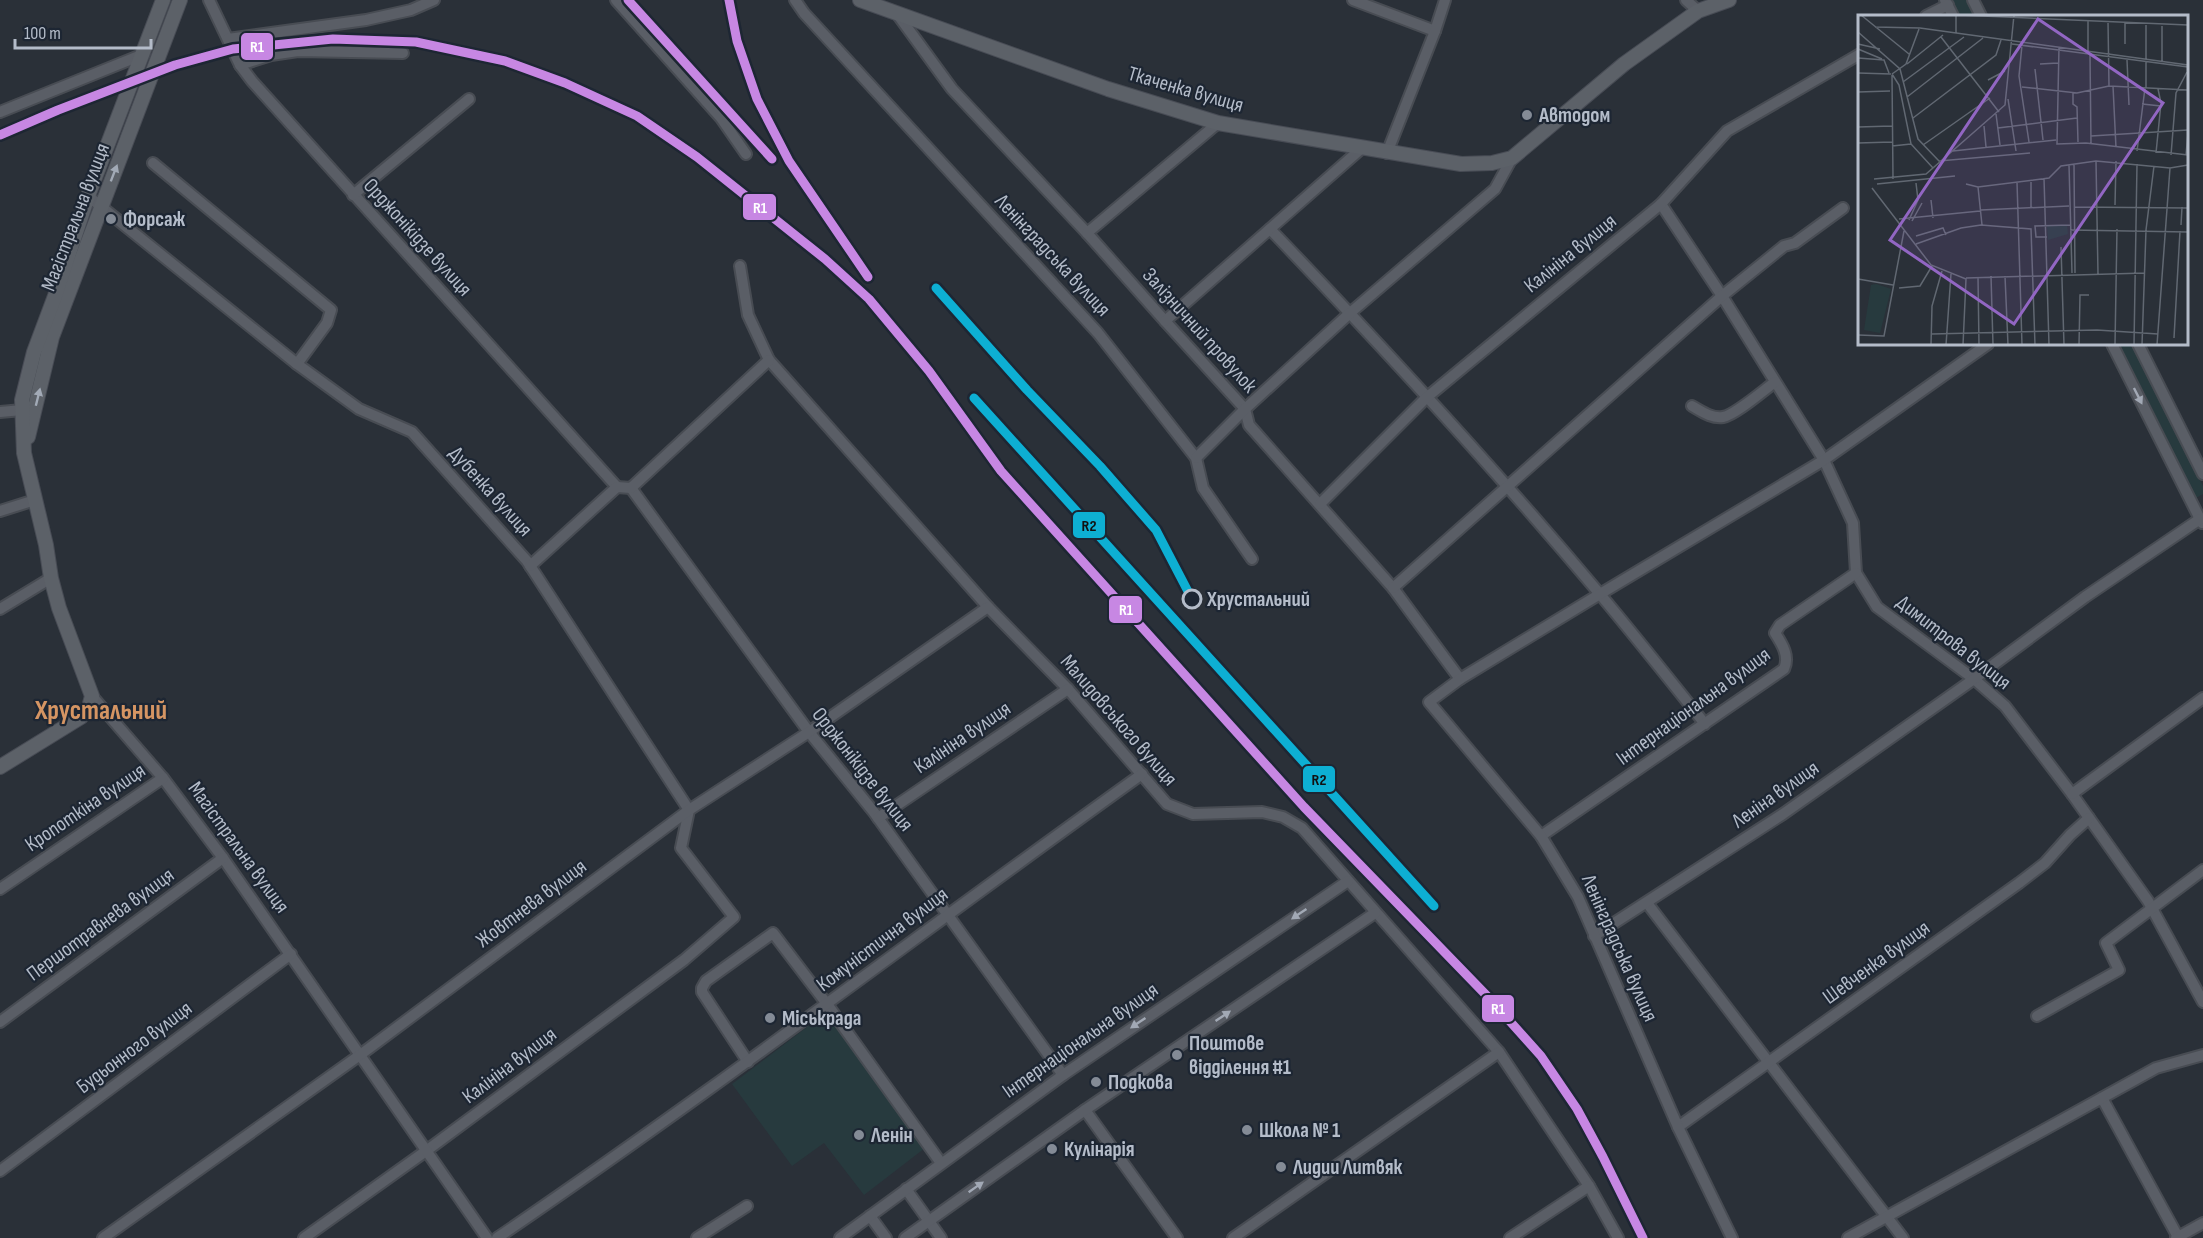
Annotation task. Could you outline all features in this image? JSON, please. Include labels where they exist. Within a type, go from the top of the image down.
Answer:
[{"type":"main road","name":"Магістральна вулиця","points":[[92,696],[59,608],[51,578],[24,453],[21,400],[34,352],[55,297],[88,196],[163,0]]},
{"type":"main road","name":"Магістральна вулиця","points":[[24,453],[52,337],[180,0]]},
{"type":"main road","name":"Ткаченка вулиця","points":[[860,0],[1108,89],[1218,123],[1461,164],[1492,163],[1512,158]]},
{"type":"main road","points":[[1512,158],[1624,64],[1698,11],[1729,0]]},
{"type":"main road","points":[[0,767],[81,717],[92,696]]},
{"type":"street","name":"Орджонікідзе вулиця","points":[[208,0],[240,65],[353,195],[617,487]]},
{"type":"street","points":[[228,39],[366,20],[411,10],[434,0]]},
{"type":"street","points":[[616,0],[721,118],[746,154]]},
{"type":"street","name":"Ленінградська вулиця","points":[[795,0],[804,13],[1098,333],[1196,458],[1203,488],[1251,559]]},
{"type":"street","points":[[1353,0],[1435,31]]},
{"type":"street","points":[[1387,153],[1445,0]]},
{"type":"street","points":[[1686,0],[1698,11]]},
{"type":"street","points":[[1973,0],[1980,15]]},
{"type":"street","points":[[1927,15],[1946,2]]},
{"type":"street","name":"Залізничний провулок","points":[[898,15],[952,89],[1087,232],[1164,321],[1245,409],[1249,425],[1394,588],[1460,679]]},
{"type":"street","points":[[240,65],[272,55],[298,51],[403,53]]},
{"type":"street","points":[[0,112],[144,54]]},
{"type":"street","name":"Калініна вулиця","points":[[1320,504],[1426,398],[1661,204],[1727,131],[1858,55]]},
{"type":"street","points":[[353,195],[469,99]]},
{"type":"street","points":[[1087,232],[1218,123]]},
{"type":"street","points":[[1164,321],[1362,148]]},
{"type":"street","points":[[1196,458],[1245,409],[1350,313],[1495,189],[1512,158]]},
{"type":"street","points":[[153,163],[331,309],[327,323],[297,364]]},
{"type":"street","name":"Дубенка вулиця","points":[[88,196],[297,364],[359,409],[412,432],[530,566],[689,810]]},
{"type":"street","name":"Димитрова вулиця","points":[[1661,204],[1824,460],[1852,523],[1856,573],[1877,607],[1974,679],[2005,706],[2072,794],[2152,910],[2203,1002]]},
{"type":"street","points":[[1394,588],[1722,297],[1784,246],[1795,243],[1843,208]]},
{"type":"street","points":[[1270,229],[1350,313],[1507,487],[1600,594],[1705,724]]},
{"type":"street","name":"Малидовського вулиця","points":[[740,266],[748,315],[769,360],[988,607],[1068,689],[1167,804],[1193,814],[1262,812],[1283,817],[1302,828],[1499,1052],[1589,1186],[1618,1238]]},
{"type":"street","points":[[1460,679],[1824,460],[1987,345]]},
{"type":"street","points":[[2113,345],[2202,521]]},
{"type":"street","points":[[2138,345],[2203,474]]},
{"type":"street","points":[[530,566],[617,487],[632,488],[769,360]]},
{"type":"street","points":[[1692,406],[1722,418],[1775,382]]},
{"type":"street","points":[[0,412],[22,410]]},
{"type":"street","name":"Орджонікідзе вулиця","points":[[632,488],[809,732],[878,818],[1063,1074]]},
{"type":"street","points":[[0,511],[35,500]]},
{"type":"street","name":"Леніна вулиця","points":[[1594,936],[1783,814],[1974,679],[2085,597],[2202,521]]},
{"type":"street","name":"Інтернаціональна вулиця","points":[[1541,836],[1784,669],[1787,662],[1785,650],[1775,633],[1780,625],[1856,573]]},
{"type":"street","points":[[0,609],[51,578]]},
{"type":"street","name":"Жовтнева вулиця","points":[[103,1238],[360,1055],[689,810],[809,732],[988,607]]},
{"type":"street","name":"Ленінградська вулиця","points":[[1460,679],[1429,702],[1541,836],[1578,897],[1678,1127],[1732,1238]]},
{"type":"street","name":"Калініна вулиця","points":[[878,818],[1068,689]]},
{"type":"street","name":"Магістральна вулиця","points":[[92,696],[163,778],[223,858],[487,1238]]},
{"type":"street","points":[[2072,794],[2203,699]]},
{"type":"street","name":"Комуністична вулиця","points":[[497,1238],[623,1152],[827,1004],[947,913],[1142,774]]},
{"type":"street","name":"Кропоткіна вулиця","points":[[0,889],[163,778]]},
{"type":"street","name":"Калініна вулиця","points":[[304,1238],[426,1151],[684,960],[734,917],[681,848],[689,810]]},
{"type":"street","name":"Шевченка вулиця","points":[[1678,1127],[2019,883],[2045,863],[2089,818]]},
{"type":"street","name":"Першотравнева вулиця","points":[[0,1022],[223,858]]},
{"type":"street","points":[[2037,1016],[2119,970],[2106,942],[2203,870]]},
{"type":"street","name":"Інтернаціональна вулиця","points":[[840,1238],[1063,1074],[1348,881]]},
{"type":"street","points":[[1647,903],[1903,1238]]},
{"type":"street","points":[[905,1238],[1085,1110],[1375,913]]},
{"type":"street","points":[[748,1062],[702,992],[702,988],[706,981],[773,933],[941,1163]]},
{"type":"street","name":"Будьонного вулиця","points":[[0,1171],[291,954]]},
{"type":"street","points":[[1233,1238],[1499,1052]]},
{"type":"street","points":[[1848,1238],[2156,1068],[2203,1055]]},
{"type":"street","points":[[2102,1098],[2177,1238],[2203,1223]]},
{"type":"street","points":[[1085,1110],[1178,1238]]},
{"type":"street","points":[[1510,1238],[1589,1186]]},
{"type":"street","points":[[906,1189],[941,1238]]},
{"type":"street","points":[[698,1238],[747,1206]]},
{"type":"street","points":[[870,1216],[886,1238]]},
{"type":"green space","points":[[1951,0],[1967,0],[1975,15],[1958,15]]},
{"type":"green space","points":[[2119,345],[2133,345],[2203,486],[2203,494],[2196,498]]},
{"type":"green space","points":[[828,1011],[925,1148],[864,1195],[824,1143],[792,1166],[732,1084]]},
{"type":"transit line","name":"R1","points":[[628,0],[772,159]]},
{"type":"transit line","name":"R1","points":[[729,0],[737,41],[757,99],[789,161],[868,277]]},
{"type":"transit line","name":"R1","points":[[0,135],[175,65],[233,49],[333,39],[416,42],[505,61],[565,83],[637,116],[697,157],[825,259],[869,299],[929,371],[1001,471],[1304,807],[1489,998],[1541,1056],[1577,1109],[1643,1238]]},
{"type":"transit line","name":"R2","points":[[936,288],[1156,530],[1193,601]]},
{"type":"transit line","name":"R2","points":[[974,398],[1434,906]]},
{"type":"place","name":"Автодом","points":[[1527,115]]},
{"type":"place","name":"Форсаж","points":[[111,219]]},
{"type":"place","name":"Хрустальний","points":[[1192,599]]},
{"type":"place","name":"Міськрада","points":[[770,1018]]},
{"type":"place","name":"Поштове відділення #1","points":[[1177,1055]]},
{"type":"place","name":"Подкова","points":[[1096,1082]]},
{"type":"place","name":"Школа № 1","points":[[1247,1130]]},
{"type":"place","name":"Ленін","points":[[859,1135]]},
{"type":"place","name":"Кулінарія","points":[[1052,1149]]},
{"type":"place","name":"Лидии Литвяк","points":[[1281,1167]]},
{"type":"district","name":"Хрустальний","points":[[101,710]]}]
